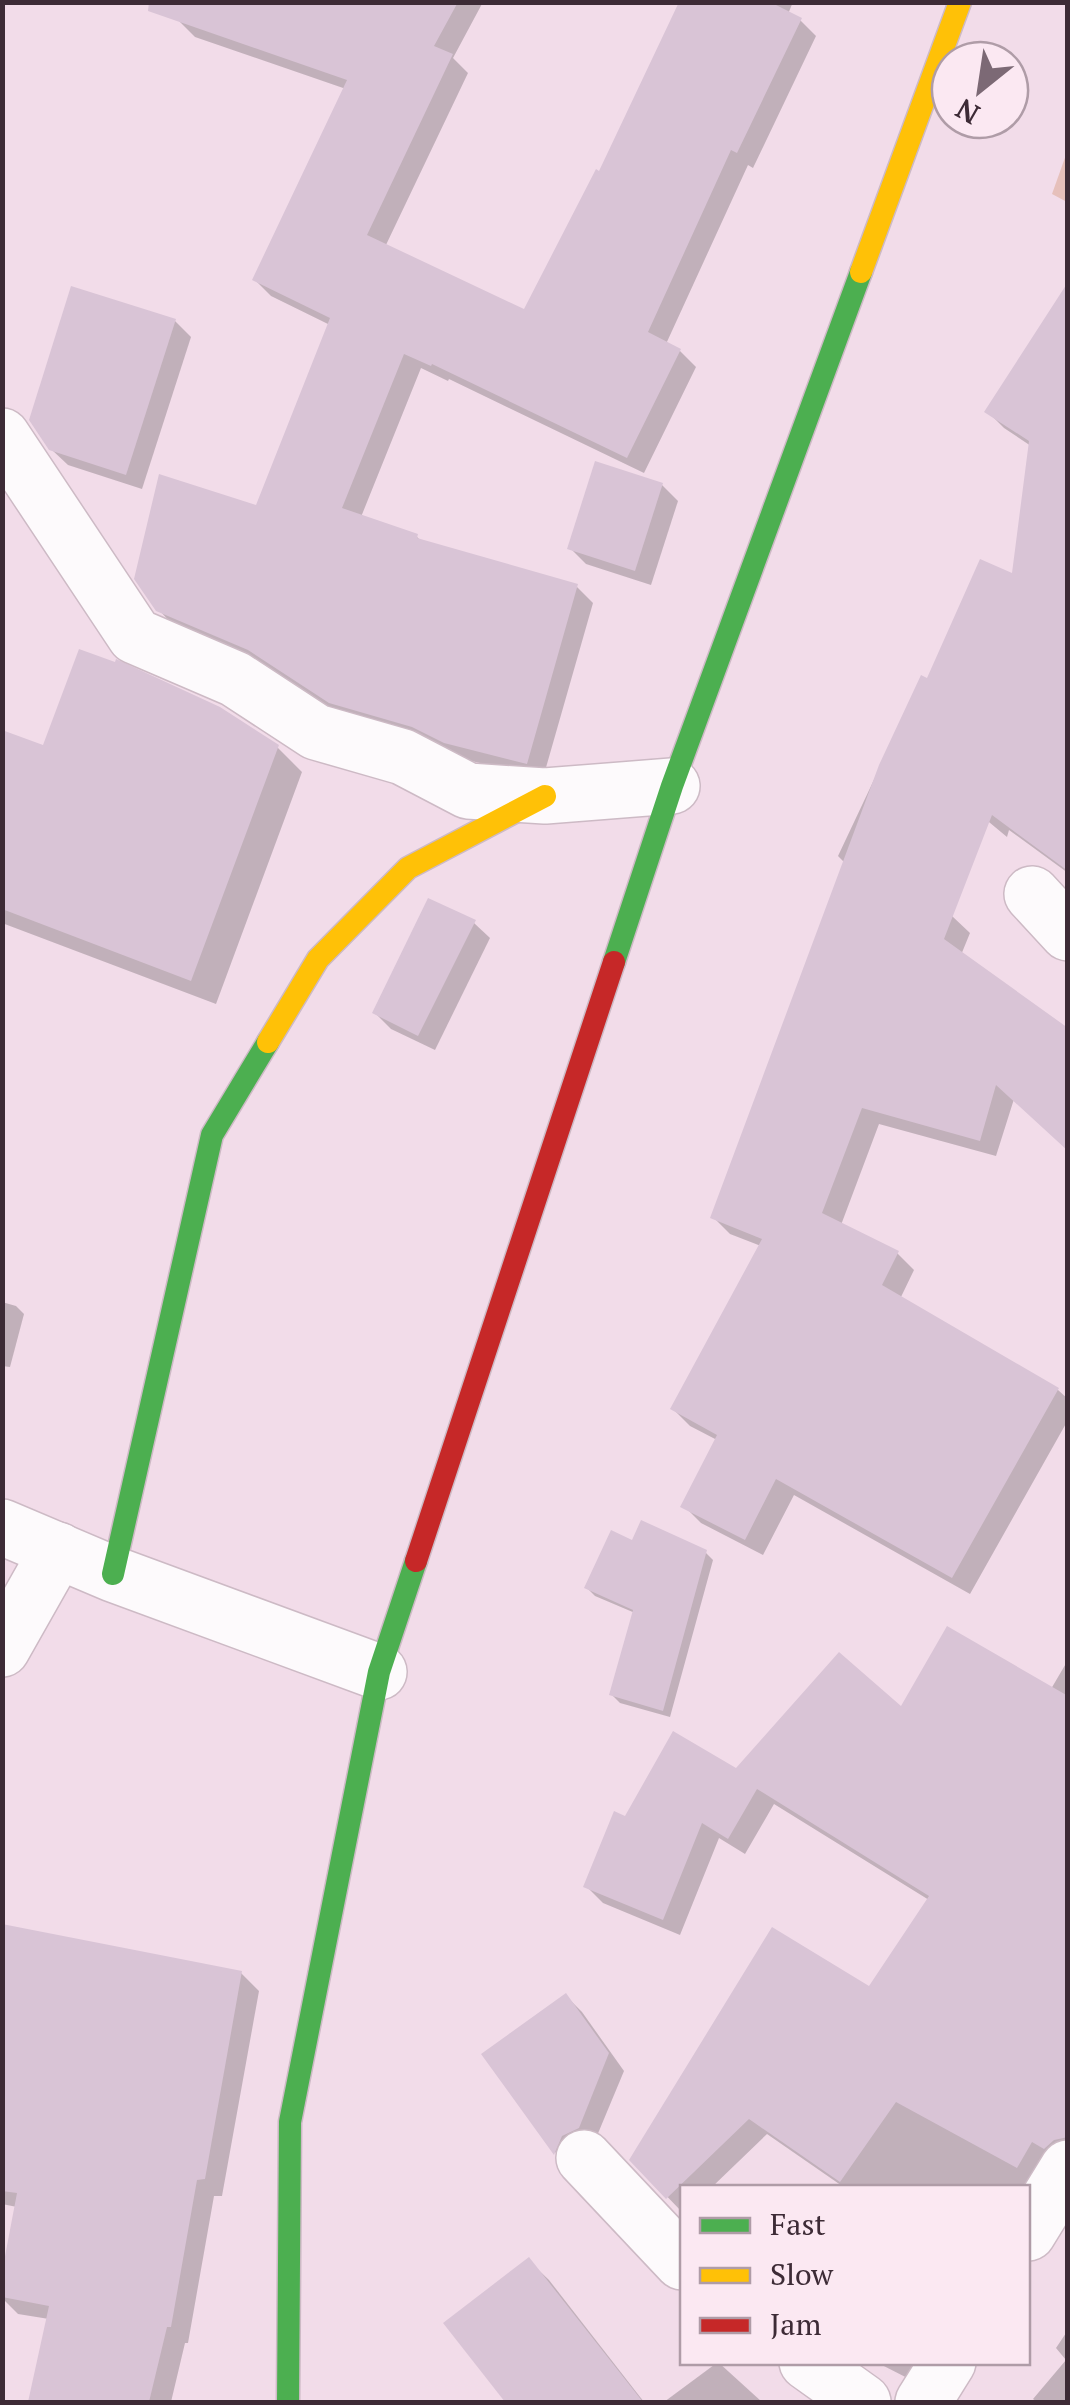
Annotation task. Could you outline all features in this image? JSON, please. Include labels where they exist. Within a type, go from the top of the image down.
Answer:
[{"type":"main road","points":[[288,2402],[290,2122],[379,1672],[672,786],[960,2]]},
{"type":"main road","points":[[113,1574],[212,1135],[330,946],[408,868],[545,796]]},
{"type":"street","points":[[2,436],[135,636],[235,679],[316,732],[402,757],[468,791],[545,796],[672,786]]},
{"type":"street","points":[[2,1527],[113,1574],[379,1672]]},
{"type":"street","points":[[2,1649],[58,1550]]},
{"type":"street","points":[[584,2158],[680,2260]]},
{"type":"street","points":[[1030,2230],[1068,2168]]},
{"type":"street","points":[[811,2365],[864,2402]]},
{"type":"street","points":[[923,2402],[946,2365]]},
{"type":"green space","points":[[1067,152],[1067,202],[1052,194]]},
{"type":"building","points":[[149,2],[458,2],[434,46],[453,54],[367,235],[524,309],[596,169],[599,171],[679,2],[770,2],[802,18],[737,153],[731,150],[648,332],[681,349],[627,458],[404,354],[342,508],[418,534],[417,538],[578,584],[527,764],[444,743],[412,727],[329,703],[248,650],[156,611],[134,579],[159,474],[256,505],[330,318],[252,280],[347,80],[148,11]]},
{"type":"building","points":[[1068,282],[1068,871],[992,815],[944,939],[1068,1028],[1068,1151],[996,1085],[980,1141],[862,1108],[822,1213],[899,1251],[882,1285],[1059,1388],[952,1578],[776,1479],[745,1540],[680,1507],[717,1435],[670,1409],[762,1239],[710,1218],[879,765],[921,675],[927,678],[980,559],[1012,573],[1029,441],[984,412]]},
{"type":"building","points":[[71,286],[176,319],[126,475],[49,450],[29,420]]},
{"type":"building","points":[[595,461],[663,483],[635,571],[567,549]]},
{"type":"building","points":[[79,649],[115,662],[116,659],[220,707],[279,745],[191,981],[2,909],[2,730],[43,745]]},
{"type":"building","points":[[428,898],[476,920],[418,1036],[372,1013]]},
{"type":"building","points":[[641,1520],[707,1550],[663,1711],[609,1695],[633,1610],[584,1588],[611,1530],[632,1540]]},
{"type":"building","points":[[947,1626],[1068,1696],[1068,2137],[1054,2140],[1044,2149],[1032,2142],[1017,2168],[896,2102],[840,2182],[749,2119],[666,2199],[629,2160],[772,1927],[869,1986],[929,1896],[757,1789],[728,1839],[702,1823],[663,1920],[583,1887],[614,1811],[625,1816],[673,1731],[736,1768],[839,1652],[901,1706]]},
{"type":"building","points":[[2,1924],[242,1971],[205,2179],[197,2180],[171,2327],[167,2327],[149,2402],[28,2402],[49,2306],[2,2297],[2,2272],[17,2193],[2,2191]]},
{"type":"building","points":[[566,1993],[609,2053],[579,2128],[562,2136],[554,2155],[481,2054]]},
{"type":"building","points":[[529,2257],[643,2402],[505,2402],[443,2323]]},
{"type":"traffic: fast","points":[[614,962],[672,786],[861,272]]},
{"type":"traffic: fast","points":[[113,1574],[212,1135],[268,1042]]},
{"type":"traffic: fast","points":[[288,2402],[290,2122],[379,1672],[416,1561]]},
{"type":"traffic: slow","points":[[861,272],[960,2]]},
{"type":"traffic: slow","points":[[268,1042],[318,959],[408,868],[545,796]]},
{"type":"traffic: jam","points":[[416,1561],[614,962]]}]
